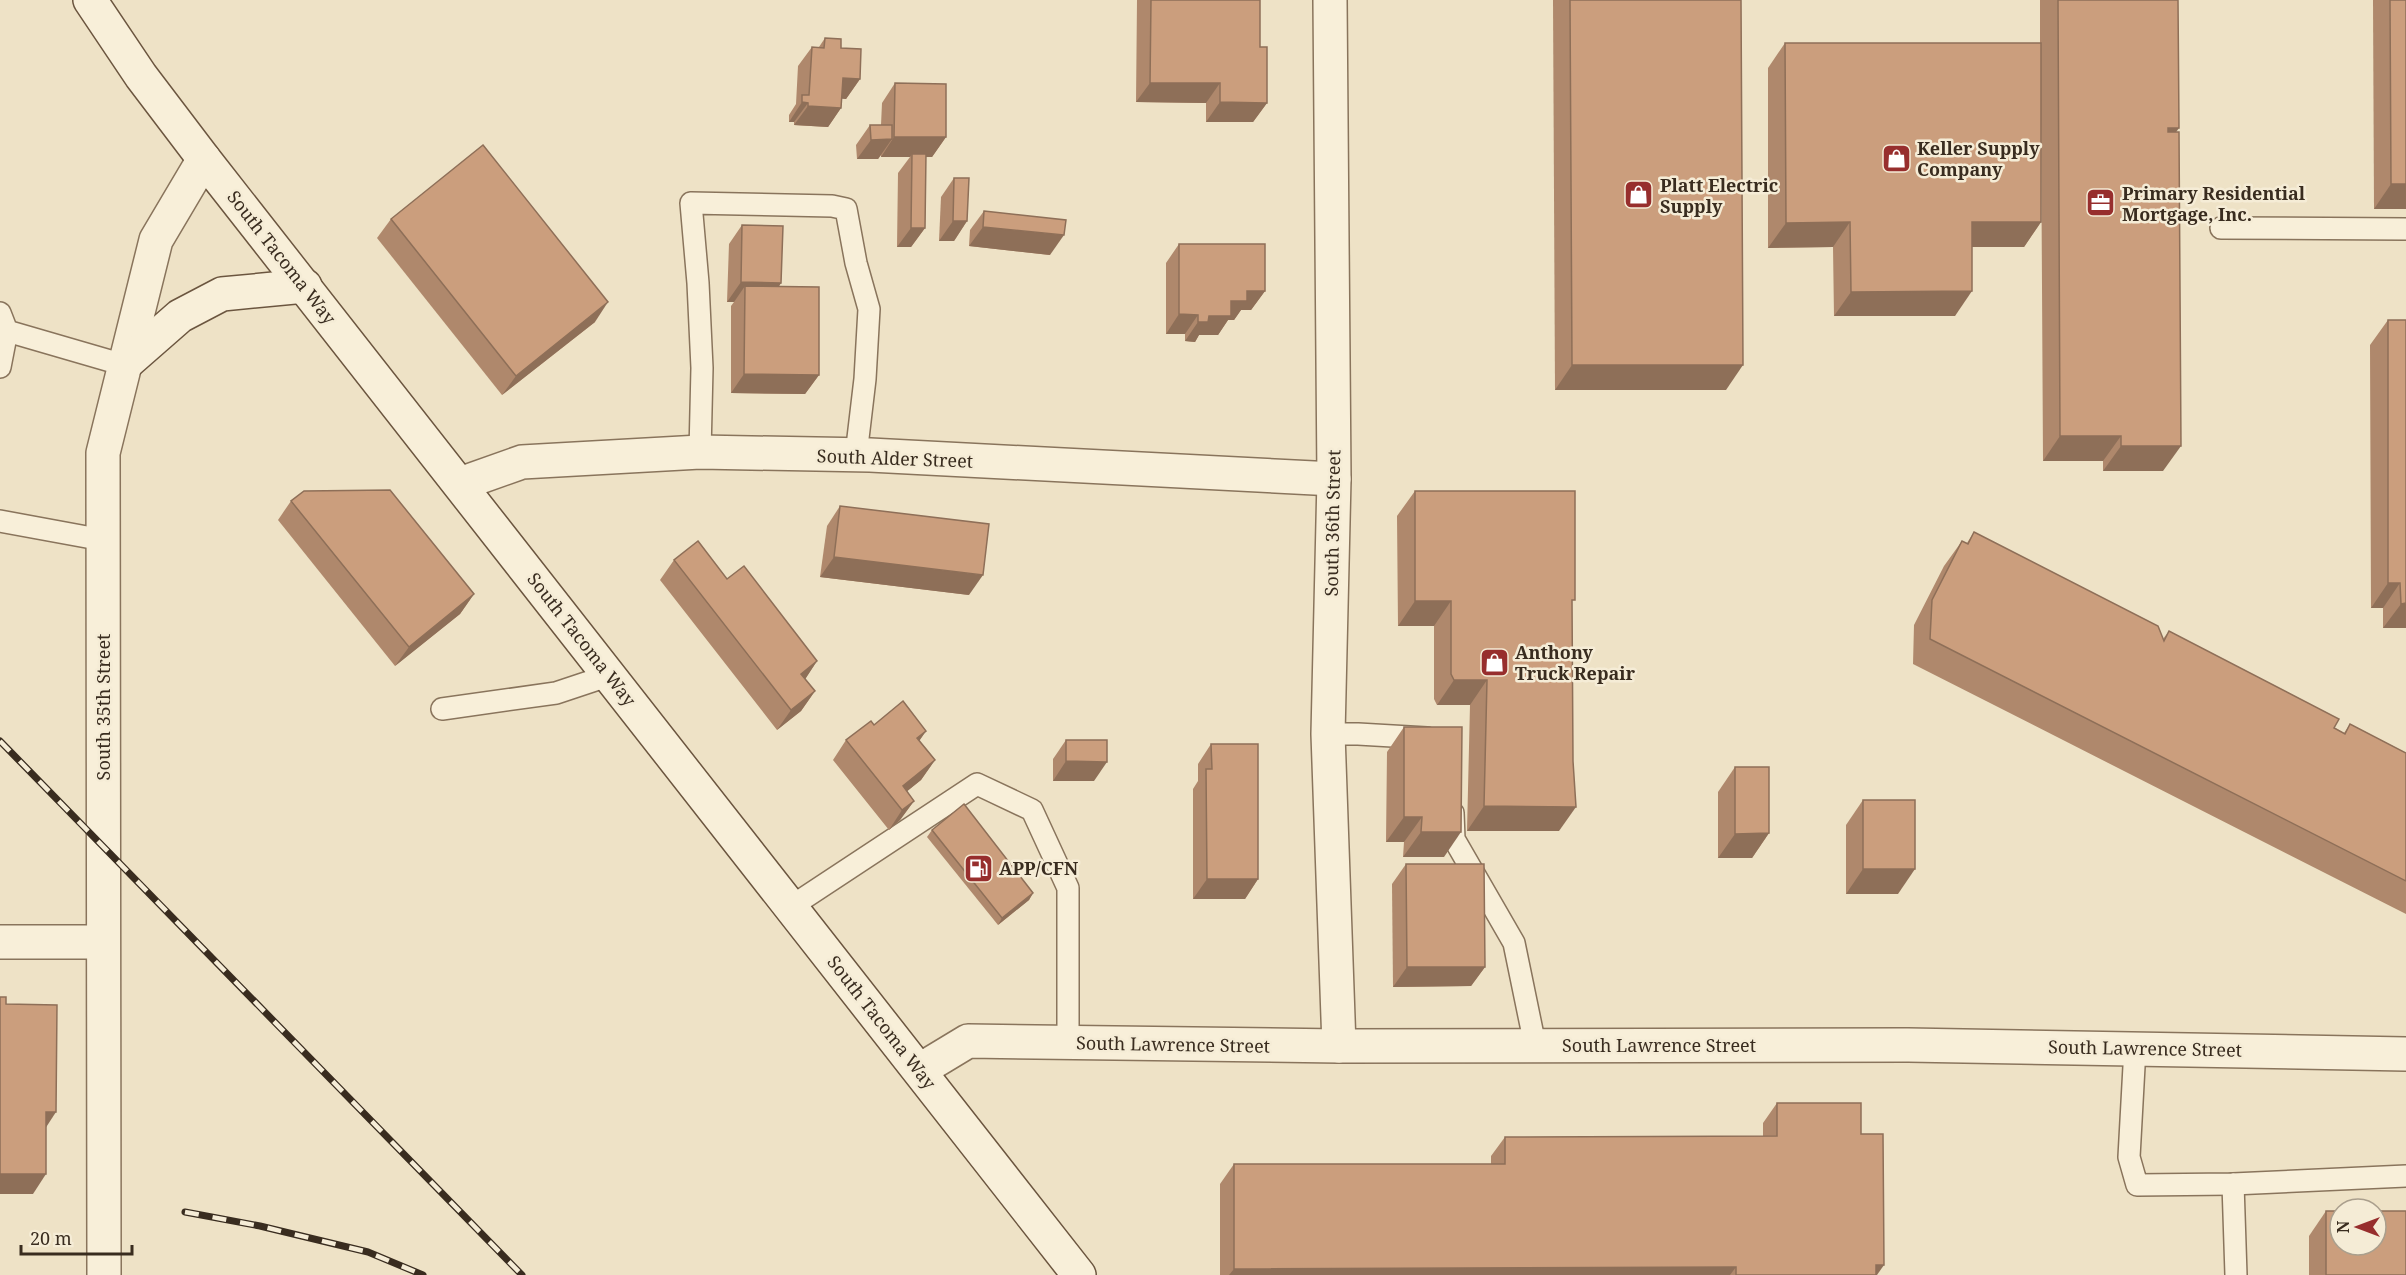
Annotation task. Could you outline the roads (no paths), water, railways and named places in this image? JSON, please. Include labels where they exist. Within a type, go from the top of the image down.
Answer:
[{"type":"street","name":"South Tacoma Way","points":[[90,0],[141,76],[204,159],[792,906],[1079,1275]]},
{"type":"street","name":"South 36th Street","points":[[1330,0],[1334,479],[1328,734],[1339,1046]]},
{"type":"street","name":"South 35th Street","points":[[104,1275],[104,453],[156,240],[204,159]]},
{"type":"street","points":[[124,365],[180,316],[222,294],[305,286]]},
{"type":"street","name":"South Alder Street","points":[[460,484],[522,462],[700,452],[856,455],[1334,479]]},
{"type":"street","points":[[0,942],[104,942]]},
{"type":"street","name":"South Lawrence Street","points":[[920,1070],[969,1041],[1339,1046],[1908,1045],[2406,1054]]},
{"type":"lane","points":[[700,452],[702,368],[691,203],[832,206],[846,209],[869,309],[865,379],[856,455]]},
{"type":"lane","points":[[2221,228],[2406,229]]},
{"type":"lane","points":[[0,367],[3,322],[124,365]]},
{"type":"lane","points":[[0,521],[104,540]]},
{"type":"lane","points":[[442,710],[556,693],[610,675]]},
{"type":"lane","points":[[1328,734],[1451,740]]},
{"type":"lane","points":[[792,906],[977,784],[1032,810],[1068,888],[1068,1043]]},
{"type":"lane","points":[[1453,795],[1454,840],[1514,943],[1535,1046]]},
{"type":"lane","points":[[2135,1048],[2129,1157],[2136,1185],[2233,1184],[2406,1176]]},
{"type":"lane","points":[[2233,1184],[2236,1275]]},
{"type":"railway","points":[[0,741],[522,1275]]},
{"type":"railway","points":[[185,1212],[260,1226],[368,1252],[423,1275]]},
{"type":"place","name":"Keller Supply Company","points":[[1896,158]]},
{"type":"place","name":"Platt Electric Supply","points":[[1639,195]]},
{"type":"place","name":"Primary Residential Mortgage, Inc.","points":[[2101,203]]},
{"type":"place","name":"Anthony Truck Repair","points":[[1494,662]]},
{"type":"place","name":"APP/CFN","points":[[978,868]]}]
